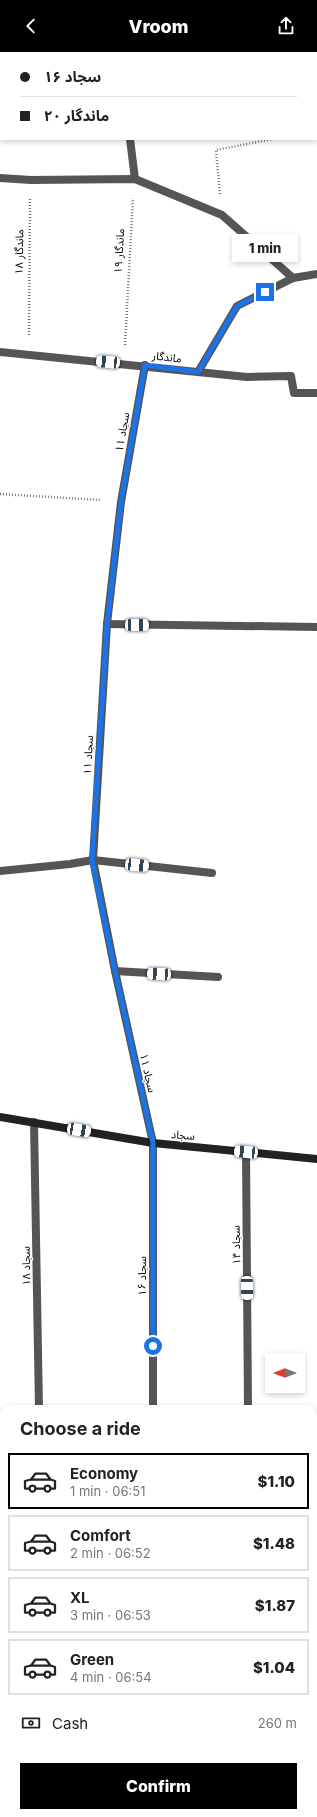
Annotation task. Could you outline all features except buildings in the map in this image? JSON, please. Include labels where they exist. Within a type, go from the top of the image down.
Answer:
[{"type":"street","points":[[130,140],[135,179]]},
{"type":"street","points":[[0,178],[31,180],[135,179],[222,215],[293,278]]},
{"type":"street","points":[[198,372],[237,306],[293,278],[317,274]]},
{"type":"street","name":"ماندگار","points":[[0,352],[145,365],[246,377],[291,376],[294,393],[317,393]]},
{"type":"street","name":"سجاد ۱۱","points":[[145,365],[121,502],[107,624],[92,860],[153,1143]]},
{"type":"street","points":[[107,624],[317,627]]},
{"type":"street","points":[[0,871],[70,864],[92,860],[212,873]]},
{"type":"street","points":[[115,971],[218,978]]},
{"type":"street","name":"سجاد","points":[[0,1116],[153,1143],[317,1159]]},
{"type":"street","name":"سجاد ۱۸","points":[[34,1122],[39,1405]]},
{"type":"street","name":"سجاد ۱۶","points":[[153,1143],[153,1405]]},
{"type":"street","name":"سجاد ۱۴","points":[[246,1152],[248,1405]]},
{"type":"path","points":[[222,215],[216,150],[268,140]]},
{"type":"path","name":"ماندگار ۱۹","points":[[124,364],[135,179]]},
{"type":"path","name":"ماندگار ۱۸","points":[[29,354],[31,180]]},
{"type":"path","points":[[0,494],[121,502]]},
{"type":"route","points":[[153,1346],[153,1143],[92,860],[107,624],[121,502],[145,365],[198,372],[237,306],[265,292]]}]
